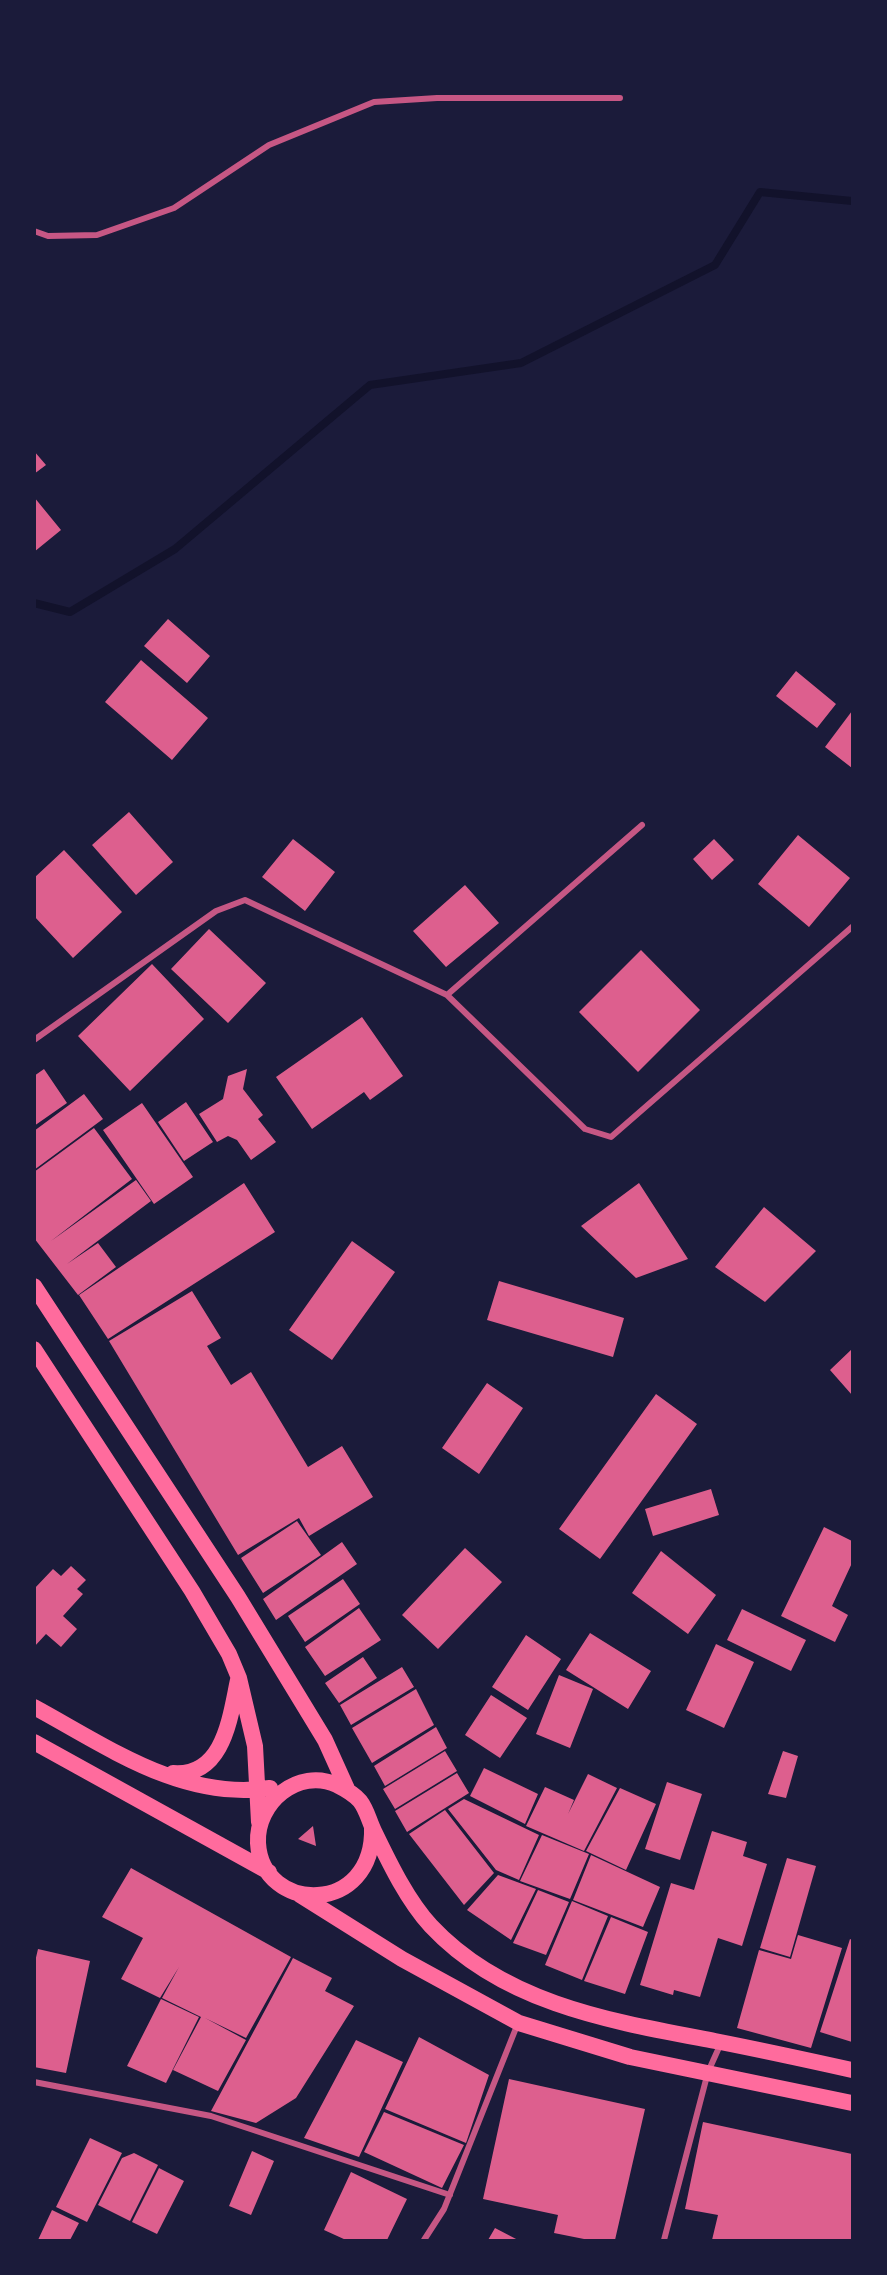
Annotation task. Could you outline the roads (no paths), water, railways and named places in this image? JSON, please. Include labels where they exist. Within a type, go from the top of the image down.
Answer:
[{"type":"highway","points":[[34,1286],[266,1641],[325,1740],[348,1791]]},
{"type":"highway","points":[[34,1349],[192,1591],[230,1654],[239,1678],[255,1746],[262,1859],[270,1873],[282,1885],[402,1959],[519,2022],[630,2057],[852,2103]]},
{"type":"highway","points":[[148,1769],[188,1773],[203,1766],[212,1758],[221,1745],[239,1678]]},
{"type":"highway","points":[[34,1707],[148,1769],[217,1790],[259,1789],[325,1782],[348,1791],[359,1801],[393,1868],[430,1925],[478,1966],[531,1993],[600,2019],[852,2070]]},
{"type":"highway","points":[[34,1742],[270,1873]]},
{"type":"highway","points":[[259,1829],[272,1800],[285,1790],[300,1783]]},
{"type":"highway","points":[[297,1893],[314,1896],[331,1894],[346,1887],[359,1875],[368,1861],[372,1844],[372,1827]]},
{"type":"street","points":[[34,231],[48,236],[97,235],[174,208],[269,145],[374,102],[437,98],[620,98]]},
{"type":"street","points":[[447,995],[642,825]]},
{"type":"street","points":[[34,1040],[216,911],[245,900],[447,995],[585,1129],[611,1137],[852,927]]},
{"type":"street","points":[[424,2241],[450,2195],[519,2022]]},
{"type":"street","points":[[664,2241],[708,2073],[722,2042]]},
{"type":"street","points":[[34,2082],[211,2116],[450,2195]]},
{"type":"waterway","points":[[34,603],[70,612],[175,549],[370,385],[521,363],[715,265],[760,192],[852,201]]}]
